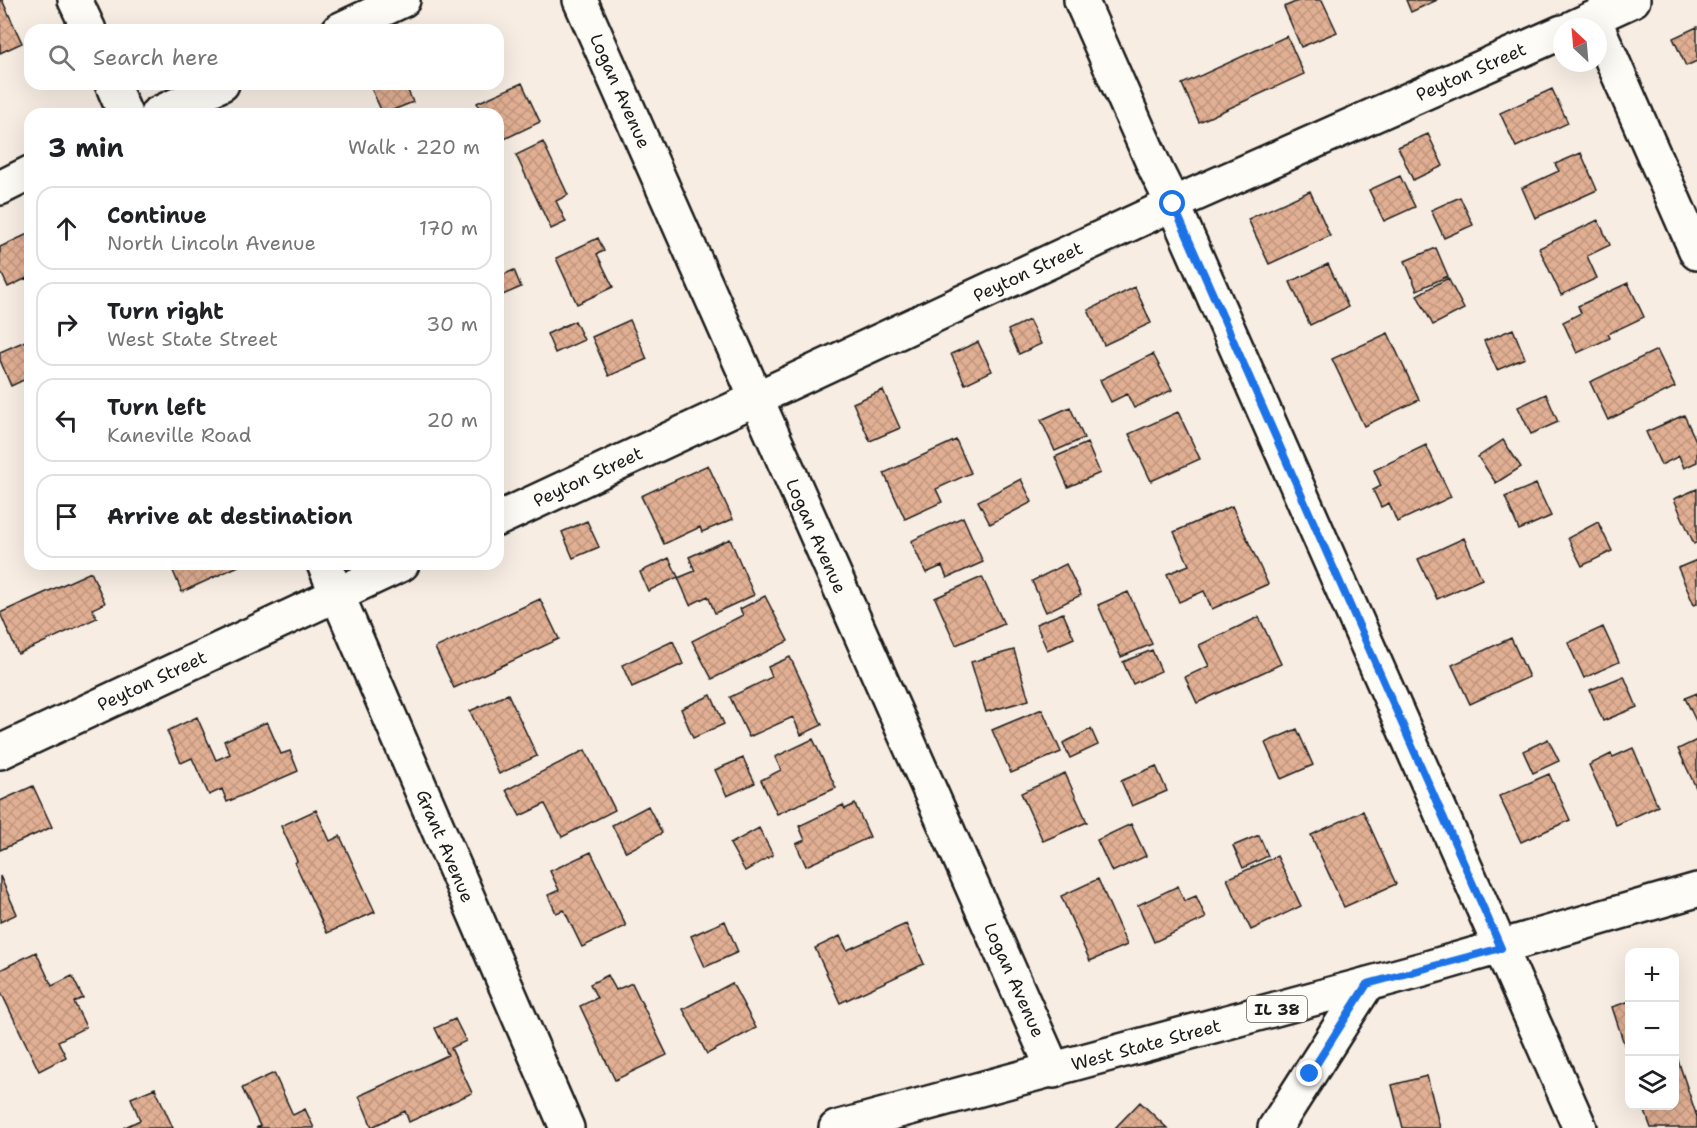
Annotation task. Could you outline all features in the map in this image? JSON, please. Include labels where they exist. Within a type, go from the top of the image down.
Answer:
[{"type":"street","points":[[75,0],[85,24]]},
{"type":"street","points":[[352,24],[404,0]]},
{"type":"street","name":"Logan Avenue","points":[[580,0],[1054,1071]]},
{"type":"street","points":[[1081,0],[1580,1128]]},
{"type":"street","points":[[1594,18],[1633,0]]},
{"type":"street","name":"Peyton Street","points":[[504,516],[1173,204],[1553,36]]},
{"type":"street","points":[[1607,57],[1697,253]]},
{"type":"street","points":[[115,90],[122,108]]},
{"type":"street","points":[[170,108],[209,90]]},
{"type":"street","points":[[0,188],[24,176]]},
{"type":"street","name":"Grant Avenue","points":[[327,570],[567,1128]]},
{"type":"street","name":"Peyton Street","points":[[0,752],[389,570]]},
{"type":"street","name":"West State Street","points":[[836,1128],[1054,1071],[1501,948],[1697,890]]},
{"type":"street","points":[[1275,1128],[1367,984]]},
{"type":"building","points":[[0,0],[22,43],[0,53]]},
{"type":"building","points":[[1300,0],[1322,0],[1337,32],[1301,47],[1284,7]]},
{"type":"building","points":[[1406,0],[1437,0],[1411,12]]},
{"type":"building","points":[[1697,27],[1697,61],[1686,66],[1673,38]]},
{"type":"building","points":[[1287,36],[1304,74],[1199,122],[1182,84]]},
{"type":"building","points":[[522,83],[540,122],[504,139],[504,108],[479,108],[477,103]]},
{"type":"building","points":[[1552,89],[1568,123],[1516,147],[1500,113]]},
{"type":"building","points":[[372,90],[408,90],[413,102],[398,108],[380,108]]},
{"type":"building","points":[[1428,134],[1443,166],[1413,180],[1398,147]]},
{"type":"building","points":[[543,142],[568,195],[556,201],[566,222],[551,229],[516,155]]},
{"type":"building","points":[[1581,153],[1597,190],[1535,218],[1522,188],[1559,171],[1555,164]]},
{"type":"building","points":[[1400,176],[1415,207],[1384,221],[1369,190]]},
{"type":"building","points":[[1310,191],[1330,236],[1269,264],[1248,219]]},
{"type":"building","points":[[1460,197],[1473,225],[1444,238],[1431,210]]},
{"type":"building","points":[[1598,220],[1610,245],[1587,256],[1597,278],[1561,295],[1539,248]]},
{"type":"building","points":[[24,236],[24,279],[8,287],[0,270],[0,247]]},
{"type":"building","points":[[598,238],[604,251],[597,254],[613,287],[577,304],[556,258]]},
{"type":"building","points":[[1436,248],[1448,276],[1417,290],[1405,261]]},
{"type":"building","points":[[1328,264],[1348,307],[1310,325],[1290,282]]},
{"type":"building","points":[[514,270],[521,287],[504,294],[504,274]]},
{"type":"building","points":[[1448,278],[1464,309],[1433,325],[1417,295]]},
{"type":"building","points":[[1628,283],[1644,317],[1608,334],[1610,338],[1577,353],[1563,322],[1581,313],[1578,306]]},
{"type":"building","points":[[1135,287],[1151,323],[1104,345],[1088,310]]},
{"type":"building","points":[[630,320],[647,359],[609,376],[592,337]]},
{"type":"building","points":[[1029,320],[1041,344],[1019,354],[1008,330]]},
{"type":"building","points":[[575,321],[584,340],[555,353],[547,334]]},
{"type":"building","points":[[1513,329],[1525,358],[1497,370],[1484,341]]},
{"type":"building","points":[[1388,333],[1419,400],[1364,426],[1332,359]]},
{"type":"building","points":[[24,342],[24,380],[11,386],[0,360],[0,352]]},
{"type":"building","points":[[978,342],[992,371],[965,384],[951,354]]},
{"type":"building","points":[[1657,350],[1675,387],[1608,420],[1590,382]]},
{"type":"building","points":[[1153,354],[1172,390],[1134,408],[1127,394],[1111,402],[1100,380]]},
{"type":"building","points":[[883,390],[900,428],[870,441],[853,403]]},
{"type":"building","points":[[1546,394],[1558,422],[1531,434],[1518,407]]},
{"type":"building","points":[[1070,407],[1084,438],[1055,451],[1041,420]]},
{"type":"building","points":[[1178,412],[1200,459],[1151,481],[1129,434]]},
{"type":"building","points":[[1684,415],[1697,443],[1697,462],[1684,468],[1679,456],[1661,465],[1646,432]]},
{"type":"building","points":[[956,440],[971,473],[936,489],[942,502],[905,519],[884,473]]},
{"type":"building","points":[[1503,440],[1521,467],[1496,483],[1478,457]]},
{"type":"building","points":[[1087,443],[1100,473],[1068,487],[1055,457]]},
{"type":"building","points":[[1426,445],[1451,497],[1397,522],[1389,503],[1381,507],[1373,490],[1381,486],[1374,470]]},
{"type":"building","points":[[708,465],[733,519],[702,532],[700,527],[664,544],[641,496]]},
{"type":"building","points":[[1021,479],[1032,502],[990,524],[978,501]]},
{"type":"building","points":[[1536,484],[1551,516],[1519,530],[1505,497]]},
{"type":"building","points":[[1697,489],[1697,542],[1694,544],[1674,499]]},
{"type":"building","points":[[1232,506],[1268,584],[1212,609],[1204,591],[1179,602],[1167,574],[1189,565],[1174,532]]},
{"type":"building","points":[[963,517],[983,562],[947,578],[942,566],[926,573],[911,541]]},
{"type":"building","points":[[587,521],[599,547],[573,558],[562,532]]},
{"type":"building","points":[[1598,522],[1612,551],[1582,566],[1568,538]]},
{"type":"building","points":[[1464,538],[1482,579],[1437,599],[1418,559]]},
{"type":"building","points":[[730,539],[754,595],[715,613],[708,596],[690,605],[678,578],[695,571],[689,557]]},
{"type":"building","points":[[669,558],[678,577],[648,591],[640,572]]},
{"type":"building","points":[[1697,560],[1697,604],[1694,605],[1678,568]]},
{"type":"building","points":[[1066,564],[1081,595],[1046,612],[1032,581]]},
{"type":"building","points":[[173,570],[230,570],[182,592]]},
{"type":"building","points":[[91,572],[105,603],[92,609],[97,618],[18,654],[0,613]]},
{"type":"building","points":[[982,577],[1004,624],[956,645],[935,598]]},
{"type":"building","points":[[1128,592],[1152,644],[1121,657],[1098,605]]},
{"type":"building","points":[[765,596],[788,641],[712,679],[692,641],[743,615],[740,609]]},
{"type":"building","points":[[540,599],[559,639],[454,688],[435,648]]},
{"type":"building","points":[[1063,613],[1074,638],[1047,650],[1036,624]]},
{"type":"building","points":[[1259,617],[1281,664],[1197,703],[1185,677],[1209,666],[1199,645]]},
{"type":"building","points":[[1603,627],[1619,662],[1584,678],[1568,643]]},
{"type":"building","points":[[1511,638],[1529,677],[1470,704],[1452,665]]},
{"type":"building","points":[[673,641],[683,664],[632,687],[622,665]]},
{"type":"building","points":[[1014,650],[1029,700],[986,712],[971,662]]},
{"type":"building","points":[[1152,650],[1161,671],[1133,684],[1123,662]]},
{"type":"building","points":[[790,657],[822,725],[801,735],[793,717],[749,737],[730,697],[772,677],[768,667]]},
{"type":"building","points":[[1624,676],[1637,707],[1603,721],[1590,690]]},
{"type":"building","points":[[1697,693],[1697,723],[1685,698]]},
{"type":"building","points":[[508,694],[537,756],[499,774],[470,711]]},
{"type":"building","points":[[711,695],[724,724],[693,738],[681,709]]},
{"type":"building","points":[[1042,709],[1061,752],[1011,773],[992,730]]},
{"type":"building","points":[[197,717],[216,760],[230,754],[224,741],[267,722],[281,754],[290,751],[298,771],[227,802],[222,789],[209,795],[192,758],[181,763],[167,731]]},
{"type":"building","points":[[1091,729],[1098,745],[1070,758],[1063,743]]},
{"type":"building","points":[[1297,729],[1313,765],[1281,779],[1265,743]]},
{"type":"building","points":[[813,739],[836,788],[777,814],[761,780],[781,770],[775,757]]},
{"type":"building","points":[[1548,739],[1559,761],[1533,773],[1523,751]]},
{"type":"building","points":[[1697,740],[1697,790],[1678,749]]},
{"type":"building","points":[[1633,748],[1658,806],[1616,825],[1589,765],[1611,754],[1613,757]]},
{"type":"building","points":[[585,750],[615,810],[562,837],[545,804],[520,816],[506,790]]},
{"type":"building","points":[[743,758],[755,783],[727,796],[715,770]]},
{"type":"building","points":[[1156,766],[1167,791],[1132,806],[1121,781]]},
{"type":"building","points":[[1065,773],[1087,822],[1043,841],[1021,793]]},
{"type":"building","points":[[1549,774],[1570,820],[1521,842],[1499,796]]},
{"type":"building","points":[[33,786],[52,827],[0,850],[0,801]]},
{"type":"building","points":[[855,804],[870,837],[806,866],[796,844],[805,840],[799,826],[843,805],[845,809]]},
{"type":"building","points":[[648,806],[662,833],[626,852],[612,825]]},
{"type":"building","points":[[316,810],[330,841],[340,836],[375,912],[327,933],[281,826]]},
{"type":"building","points":[[1363,811],[1396,884],[1344,907],[1311,835]]},
{"type":"building","points":[[1131,824],[1146,856],[1112,872],[1097,840]]},
{"type":"building","points":[[759,828],[773,855],[745,871],[730,844]]},
{"type":"building","points":[[1259,835],[1268,856],[1243,868],[1233,846]]},
{"type":"building","points":[[591,852],[626,926],[582,947],[564,910],[556,913],[548,895],[559,890],[550,871]]},
{"type":"building","points":[[1277,856],[1301,906],[1251,930],[1227,879]]},
{"type":"building","points":[[0,876],[17,914],[0,922]]},
{"type":"building","points":[[1098,879],[1127,945],[1090,961],[1061,896]]},
{"type":"building","points":[[1178,886],[1184,901],[1196,896],[1206,918],[1154,942],[1138,905]]},
{"type":"building","points":[[725,921],[738,952],[705,967],[691,936]]},
{"type":"building","points":[[906,924],[924,964],[840,1003],[815,948],[840,936],[847,950]]},
{"type":"building","points":[[36,952],[52,986],[72,976],[83,998],[74,1002],[86,1027],[58,1041],[66,1057],[39,1071],[0,990],[0,970]]},
{"type":"building","points":[[608,975],[616,990],[632,983],[667,1055],[615,1080],[580,1006],[597,998],[590,984]]},
{"type":"building","points":[[732,983],[756,1028],[707,1054],[683,1009]]},
{"type":"building","points":[[1625,1003],[1625,1047],[1612,1007]]},
{"type":"building","points":[[455,1019],[466,1041],[451,1048],[472,1093],[409,1122],[405,1111],[372,1127],[359,1096],[448,1055],[435,1028]]},
{"type":"building","points":[[1679,1063],[1697,1117],[1697,1128],[1651,1128],[1644,1110],[1679,1110]]},
{"type":"building","points":[[274,1073],[293,1115],[305,1109],[314,1128],[256,1128],[260,1126],[242,1088]]},
{"type":"building","points":[[1427,1076],[1440,1128],[1403,1128],[1392,1085]]},
{"type":"building","points":[[155,1088],[173,1128],[123,1128],[140,1120],[131,1098]]},
{"type":"building","points":[[1140,1102],[1167,1128],[1115,1128]]},
{"type":"route","points":[[1173,204],[1501,948],[1367,984],[1310,1074]]}]
